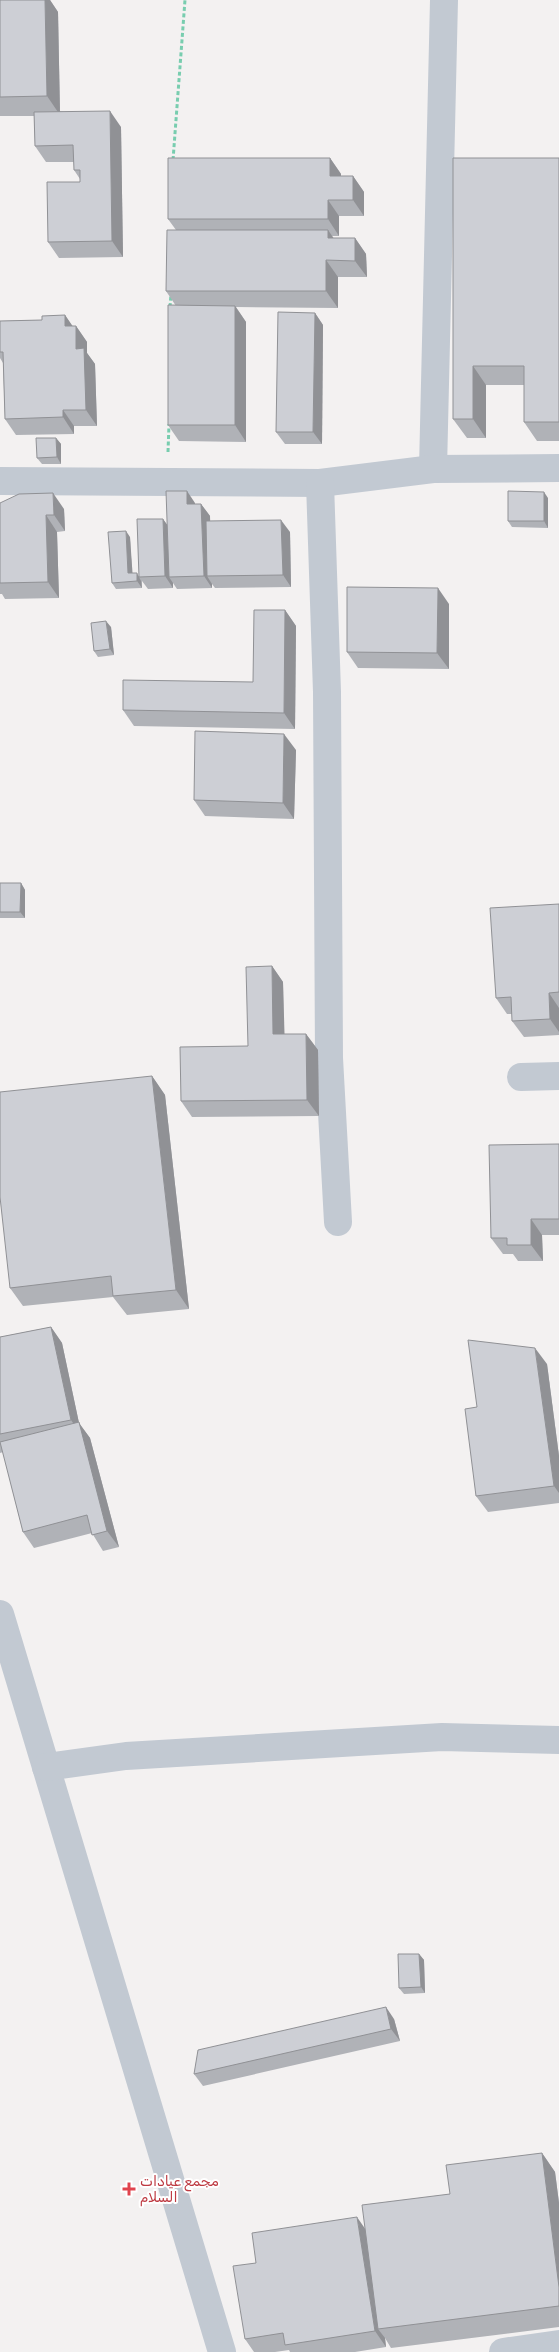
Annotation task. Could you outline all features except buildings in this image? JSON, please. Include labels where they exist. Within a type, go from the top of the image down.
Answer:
[{"type":"street","points":[[433,469],[444,0]]},
{"type":"street","points":[[0,481],[168,480],[320,482],[433,469],[559,468]]},
{"type":"street","points":[[320,482],[327,692],[329,1058],[338,1222]]},
{"type":"street","points":[[521,1077],[559,1076]]},
{"type":"street","points":[[0,1614],[222,2352]]},
{"type":"street","points":[[46,1767],[126,1756],[396,1739],[442,1737],[559,1740]]},
{"type":"street","points":[[503,2352],[559,2344]]},
{"type":"path","points":[[172,168],[185,0]]},
{"type":"path","points":[[170,317],[171,287]]},
{"type":"path","points":[[168,480],[169,416]]},
{"type":"place","name":"مجمع عيادات السلام","points":[[129,2189]]}]
